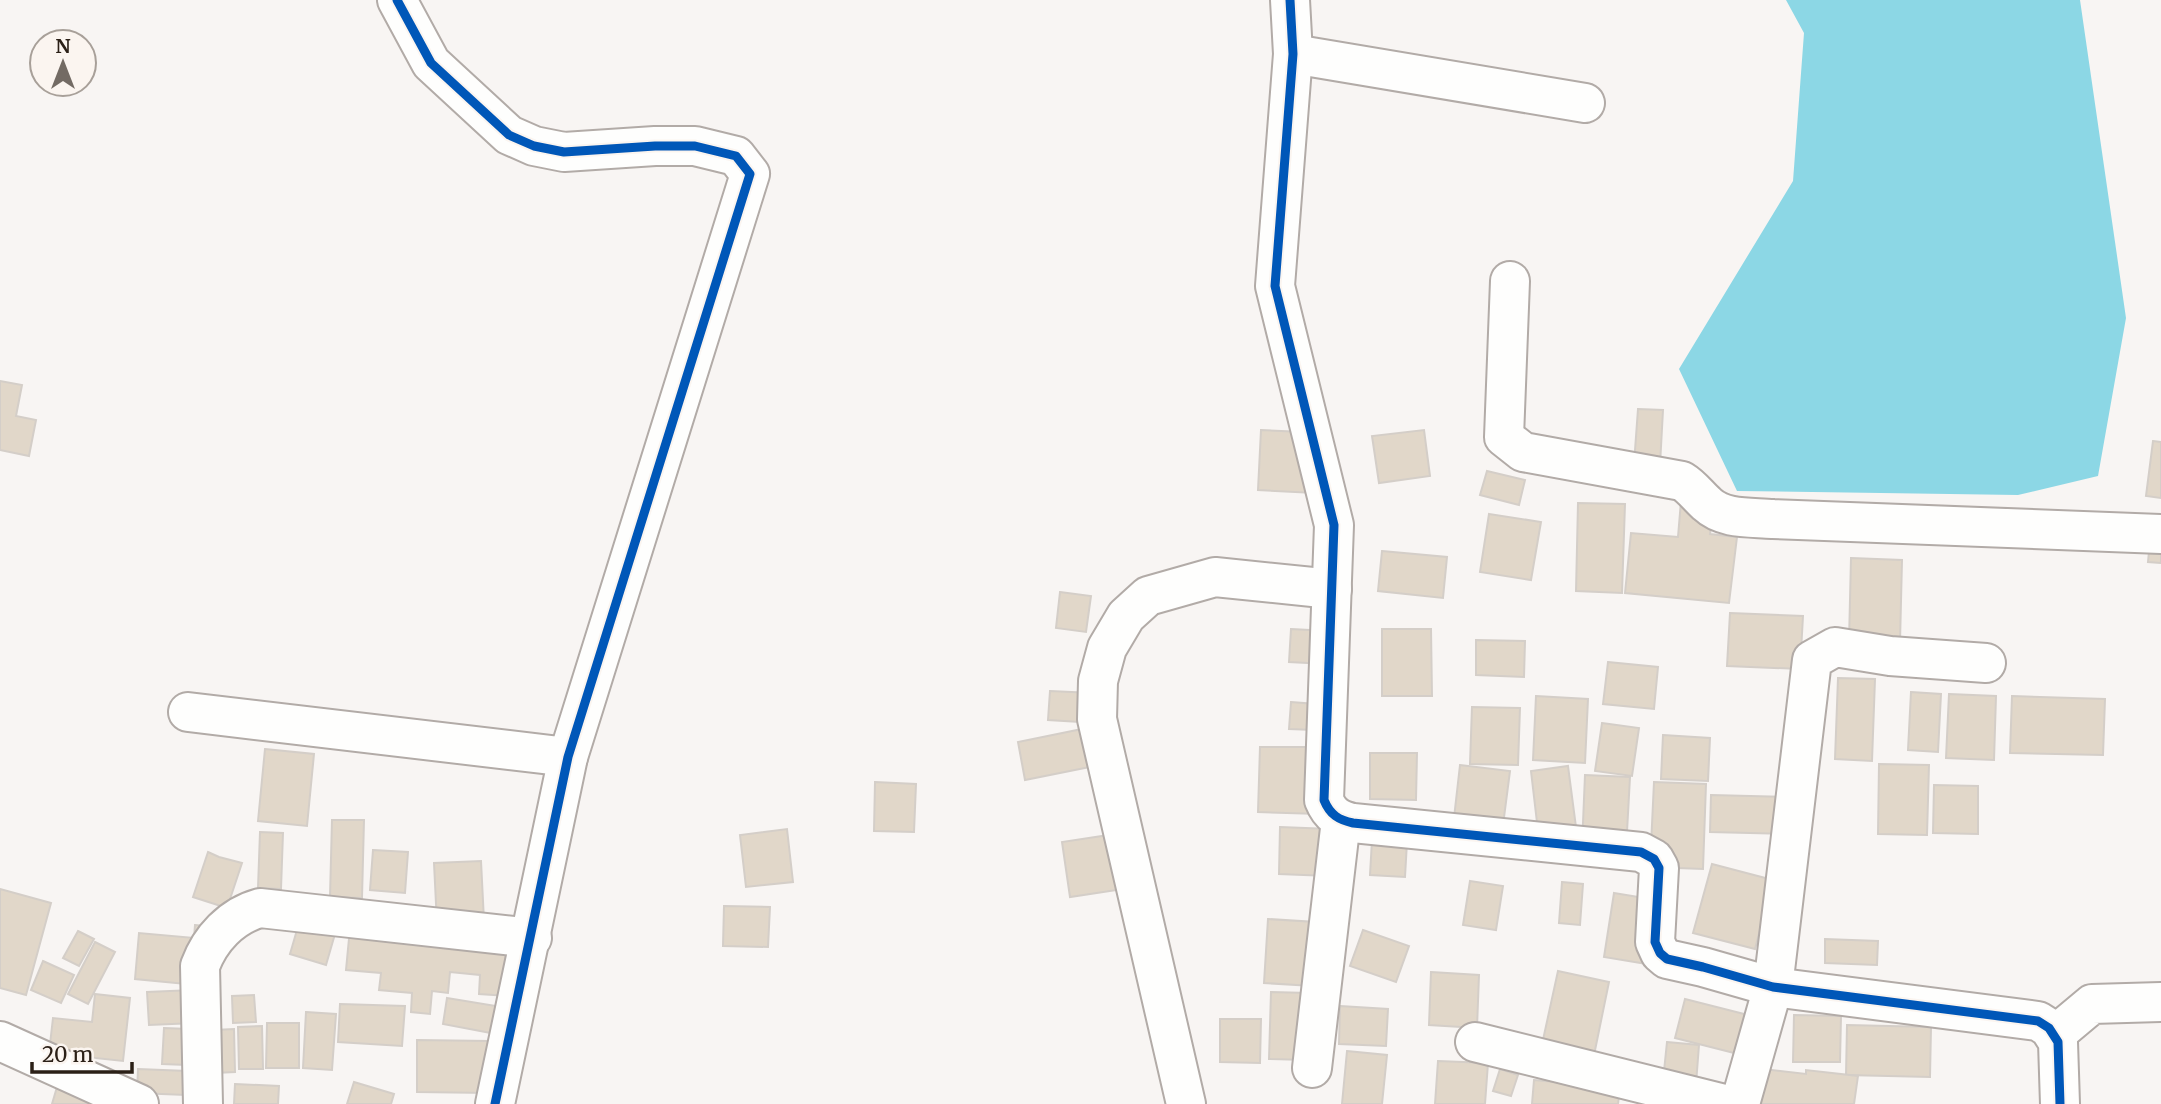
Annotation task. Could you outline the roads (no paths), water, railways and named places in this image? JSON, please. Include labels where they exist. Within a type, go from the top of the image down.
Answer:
[{"type":"street","points":[[397,0],[431,63],[509,135],[534,146],[564,152],[695,146],[736,156],[750,174],[568,757],[495,1104]]},
{"type":"street","points":[[1290,0],[1293,54],[1275,286],[1334,525],[1324,800],[1333,815],[1341,820],[1641,852],[1654,859],[1659,868],[1655,942],[1660,953],[1667,959],[1773,987],[2038,1021],[2055,1035],[2059,1042],[2060,1104]]},
{"type":"street","points":[[1293,54],[1585,103]]},
{"type":"street","points":[[1510,281],[1504,437],[1523,452],[1682,481],[1690,485],[1716,511],[1725,515],[2161,534]]},
{"type":"street","points":[[1186,1104],[1097,719],[1098,681],[1107,648],[1126,616],[1148,596],[1215,578],[1332,589]]},
{"type":"street","points":[[1740,1104],[1773,987],[1812,660],[1835,647],[1890,656],[1986,663]]},
{"type":"street","points":[[188,712],[568,757]]},
{"type":"street","points":[[1312,1068],[1341,820]]},
{"type":"street","points":[[203,1104],[200,966],[205,951],[212,942],[235,919],[247,912],[260,908],[532,938]]},
{"type":"street","points":[[2055,1035],[2092,1004],[2161,1002]]},
{"type":"street","points":[[0,1041],[139,1104]]},
{"type":"street","points":[[1475,1042],[1724,1104]]},
{"type":"water","points":[[1786,0],[2080,0],[2126,318],[2098,476],[2018,495],[1737,491],[1679,369],[1793,181],[1804,33]]}]
